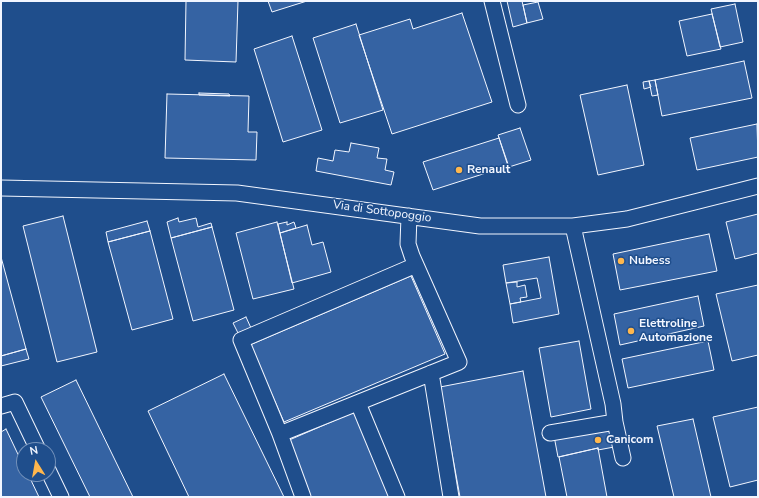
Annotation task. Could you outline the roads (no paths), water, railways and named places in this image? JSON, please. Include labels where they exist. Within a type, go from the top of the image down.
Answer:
[{"type":"street","points":[[492,1],[518,105]]},
{"type":"street","name":"Via di Sottopoggio","points":[[1,188],[237,193],[480,226],[573,226],[627,219],[758,186]]},
{"type":"street","points":[[280,434],[459,362],[408,244],[409,216]]},
{"type":"street","points":[[573,226],[613,404],[615,422],[623,458]]},
{"type":"street","points":[[303,497],[280,434],[241,340],[416,265]]},
{"type":"street","points":[[432,373],[451,497]]},
{"type":"street","points":[[1,406],[15,402],[34,442]]},
{"type":"street","points":[[358,403],[397,497]]},
{"type":"street","points":[[550,433],[615,422]]},
{"type":"street","points":[[54,482],[61,497]]},
{"type":"place","name":"Renault","points":[[459,170]]},
{"type":"place","name":"Nubess","points":[[621,261]]},
{"type":"place","name":"Elettroline Automazione","points":[[631,331]]},
{"type":"place","name":"Canicom","points":[[598,440]]}]
